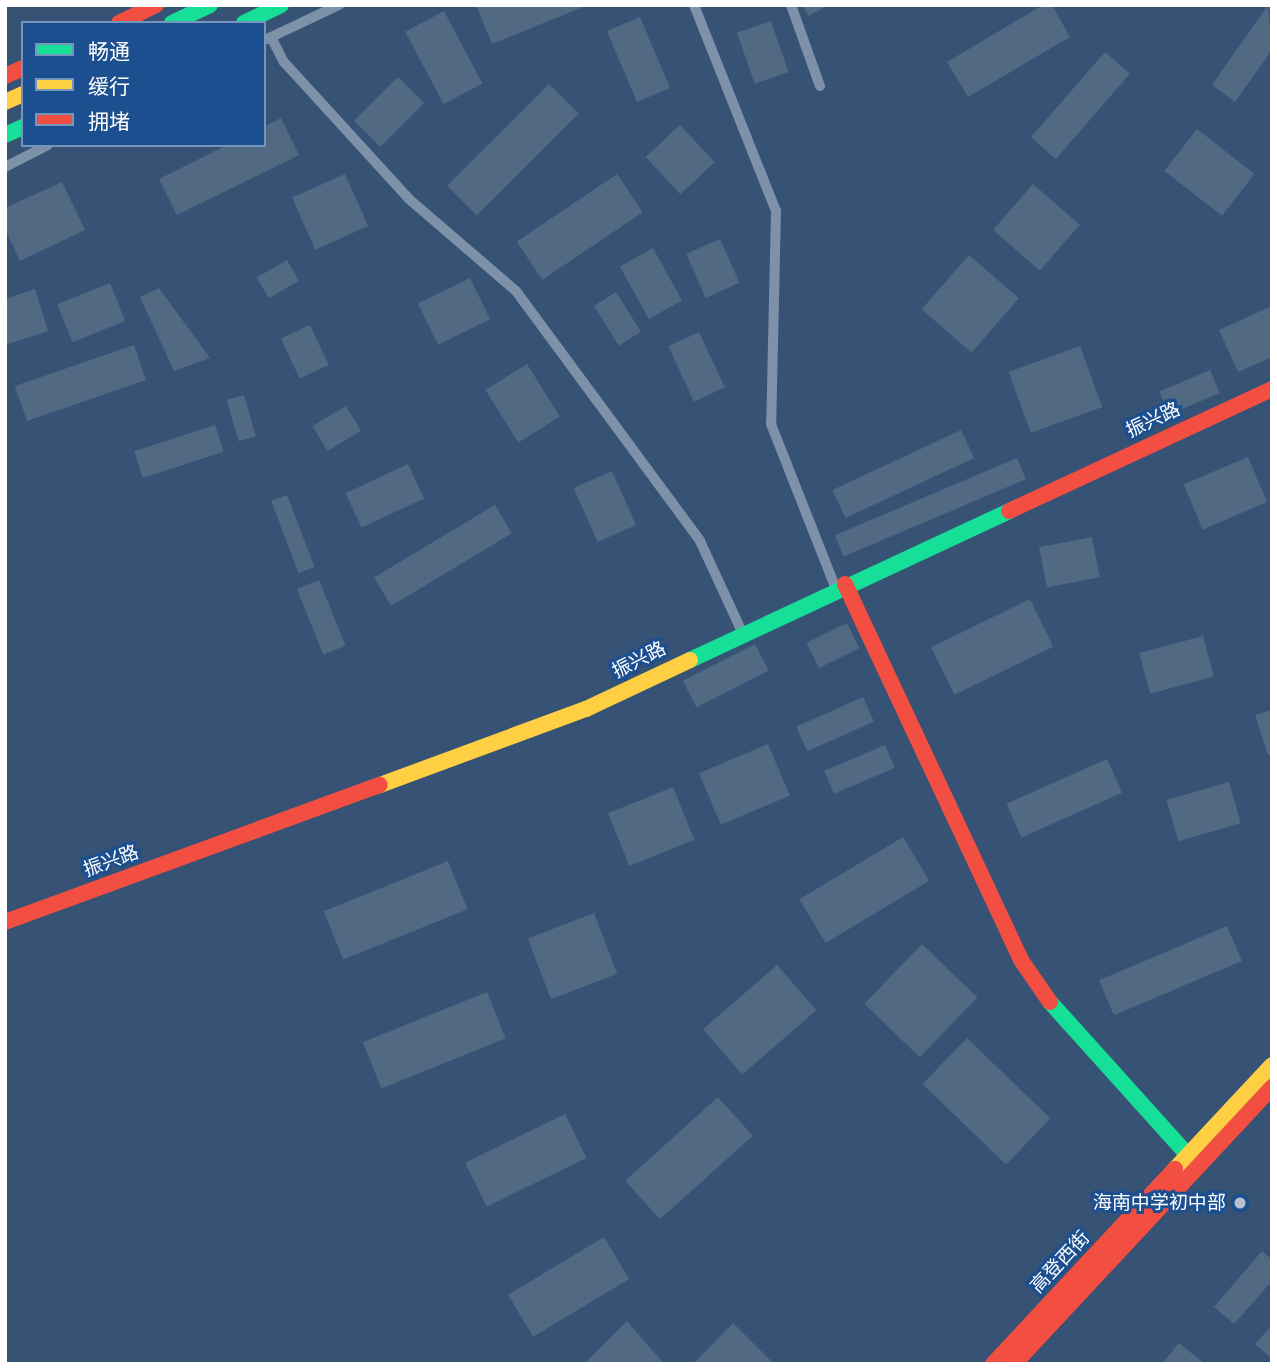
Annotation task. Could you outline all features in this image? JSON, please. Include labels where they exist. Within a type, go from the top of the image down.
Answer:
[{"type":"street","points":[[123,21],[156,5]]},
{"type":"street","points":[[176,21],[210,5]]},
{"type":"street","points":[[248,21],[281,5]]},
{"type":"street","points":[[339,5],[268,38],[284,62],[409,199],[516,291],[701,541],[742,632]]},
{"type":"street","points":[[694,5],[776,211],[771,424],[840,587],[1021,960],[1076,1037],[1188,1154]]},
{"type":"street","points":[[791,5],[820,86]]},
{"type":"street","points":[[5,76],[21,69]]},
{"type":"street","points":[[5,102],[21,94]]},
{"type":"street","points":[[5,135],[21,128]]},
{"type":"street","points":[[5,167],[44,147]]},
{"type":"street","name":"振兴路","points":[[5,922],[586,709],[742,632],[1272,389]]},
{"type":"street","name":"高登西街","points":[[993,1364],[1272,1065]]},
{"type":"street","name":"高登西街","points":[[1014,1364],[1272,1087]]},
{"type":"building","points":[[476,5],[588,5],[492,44]]},
{"type":"building","points":[[803,5],[829,5],[808,16]]},
{"type":"building","points":[[1043,5],[1052,5],[1070,37],[968,97],[947,62]]},
{"type":"building","points":[[1268,5],[1272,50],[1235,102],[1212,85]]},
{"type":"building","points":[[444,11],[482,83],[444,104],[405,32]]},
{"type":"building","points":[[640,17],[670,88],[637,102],[607,31]]},
{"type":"building","points":[[771,21],[789,72],[755,84],[737,33]]},
{"type":"building","points":[[1105,52],[1130,74],[1056,159],[1031,137]]},
{"type":"building","points":[[398,77],[424,103],[380,147],[354,121]]},
{"type":"building","points":[[549,84],[579,114],[477,216],[447,186]]},
{"type":"building","points":[[281,118],[299,155],[177,215],[159,179],[223,147],[266,147],[266,126]]},
{"type":"building","points":[[680,125],[715,162],[680,194],[646,157]]},
{"type":"building","points":[[1197,129],[1255,174],[1222,216],[1164,171]]},
{"type":"building","points":[[345,174],[368,226],[315,250],[292,198]]},
{"type":"building","points":[[617,174],[643,212],[542,280],[517,242]]},
{"type":"building","points":[[62,182],[85,230],[20,261],[5,229],[5,208]]},
{"type":"building","points":[[1033,184],[1080,225],[1040,271],[993,230]]},
{"type":"building","points":[[720,239],[740,283],[706,298],[686,254]]},
{"type":"building","points":[[653,248],[682,300],[649,319],[620,266]]},
{"type":"building","points":[[969,255],[1019,298],[972,353],[922,309]]},
{"type":"building","points":[[287,260],[299,281],[269,298],[257,278]]},
{"type":"building","points":[[470,278],[490,319],[438,345],[418,303]]},
{"type":"building","points":[[110,283],[125,321],[73,342],[57,304]]},
{"type":"building","points":[[159,288],[210,358],[174,371],[140,297]]},
{"type":"building","points":[[35,289],[48,331],[5,345],[5,299]]},
{"type":"building","points":[[616,292],[641,332],[619,346],[594,306]]},
{"type":"building","points":[[1272,306],[1272,357],[1238,372],[1219,330]]},
{"type":"building","points":[[310,325],[329,365],[300,378],[281,339]]},
{"type":"building","points":[[699,332],[725,387],[694,402],[668,346]]},
{"type":"building","points":[[134,345],[146,380],[27,421],[15,386]]},
{"type":"building","points":[[1080,346],[1102,407],[1031,433],[1009,372]]},
{"type":"building","points":[[527,364],[560,417],[518,443],[485,390]]},
{"type":"building","points":[[1210,370],[1220,393],[1169,415],[1159,391]]},
{"type":"building","points":[[244,395],[256,436],[239,441],[227,400]]},
{"type":"building","points":[[346,406],[361,431],[328,451],[313,426]]},
{"type":"building","points":[[215,425],[224,452],[143,478],[134,451]]},
{"type":"building","points":[[961,430],[974,458],[845,518],[832,490]]},
{"type":"building","points":[[1248,457],[1267,502],[1203,529],[1184,484]]},
{"type":"building","points":[[1017,458],[1026,479],[844,557],[835,535]]},
{"type":"building","points":[[408,464],[424,498],[362,528],[345,493]]},
{"type":"building","points":[[612,471],[636,525],[598,542],[574,488]]},
{"type":"building","points":[[287,495],[315,567],[299,573],[271,501]]},
{"type":"building","points":[[495,505],[512,533],[391,606],[374,578]]},
{"type":"building","points":[[1092,537],[1100,577],[1047,588],[1039,547]]},
{"type":"building","points":[[319,580],[346,646],[323,655],[297,589]]},
{"type":"building","points":[[1030,599],[1053,647],[954,695],[931,647]]},
{"type":"building","points":[[847,623],[859,648],[819,668],[807,643]]},
{"type":"building","points":[[1203,636],[1214,677],[1150,694],[1139,653]]},
{"type":"building","points":[[755,644],[769,671],[696,708],[683,681]]},
{"type":"building","points":[[863,697],[874,722],[807,751],[796,727]]},
{"type":"building","points":[[1272,710],[1272,754],[1268,755],[1255,715]]},
{"type":"building","points":[[768,744],[790,796],[721,825],[699,773]]},
{"type":"building","points":[[885,745],[895,768],[834,794],[824,771]]},
{"type":"building","points":[[1107,759],[1122,793],[1022,838],[1007,804]]},
{"type":"building","points":[[1229,782],[1241,823],[1178,841],[1167,800]]},
{"type":"building","points":[[673,787],[694,840],[629,866],[608,813]]},
{"type":"building","points":[[903,837],[929,881],[826,943],[799,899]]},
{"type":"building","points":[[448,861],[467,909],[343,959],[324,911]]},
{"type":"building","points":[[594,913],[617,974],[551,999],[528,938]]},
{"type":"building","points":[[1227,926],[1242,961],[1114,1015],[1099,980]]},
{"type":"building","points":[[922,944],[977,997],[920,1057],[864,1004]]},
{"type":"building","points":[[777,965],[816,1010],[742,1075],[703,1029]]},
{"type":"building","points":[[487,992],[506,1038],[381,1089],[363,1042]]},
{"type":"building","points":[[967,1038],[1050,1119],[1006,1165],[923,1084]]},
{"type":"building","points":[[718,1097],[753,1136],[660,1219],[625,1181]]},
{"type":"building","points":[[565,1114],[586,1158],[487,1207],[465,1163]]},
{"type":"building","points":[[604,1237],[629,1279],[533,1337],[508,1295]]},
{"type":"building","points":[[1262,1251],[1272,1260],[1272,1281],[1234,1324],[1214,1307]]},
{"type":"building","points":[[627,1321],[664,1364],[584,1364]]},
{"type":"building","points":[[733,1323],[774,1364],[693,1364]]},
{"type":"building","points":[[1272,1325],[1272,1359],[1255,1344]]},
{"type":"building","points":[[1179,1343],[1205,1364],[1162,1364]]},
{"type":"traffic: fast","points":[[176,21],[210,5]]},
{"type":"traffic: fast","points":[[248,21],[281,5]]},
{"type":"traffic: fast","points":[[5,135],[21,128]]},
{"type":"traffic: fast","points":[[690,660],[1009,511]]},
{"type":"traffic: fast","points":[[1050,1002],[1188,1155]]},
{"type":"traffic: slow","points":[[5,102],[21,95]]},
{"type":"traffic: slow","points":[[380,785],[586,709],[690,660]]},
{"type":"traffic: slow","points":[[1175,1169],[1272,1065]]},
{"type":"traffic: jam","points":[[123,21],[156,5]]},
{"type":"traffic: jam","points":[[5,76],[21,69]]},
{"type":"traffic: jam","points":[[1009,511],[1272,389]]},
{"type":"traffic: jam","points":[[845,584],[1021,960],[1050,1002]]},
{"type":"traffic: jam","points":[[5,922],[380,785]]},
{"type":"traffic: jam","points":[[1014,1364],[1272,1087]]},
{"type":"traffic: jam","points":[[993,1364],[1175,1169]]},
{"type":"place","name":"海南中学初中部","points":[[1240,1203]]}]
